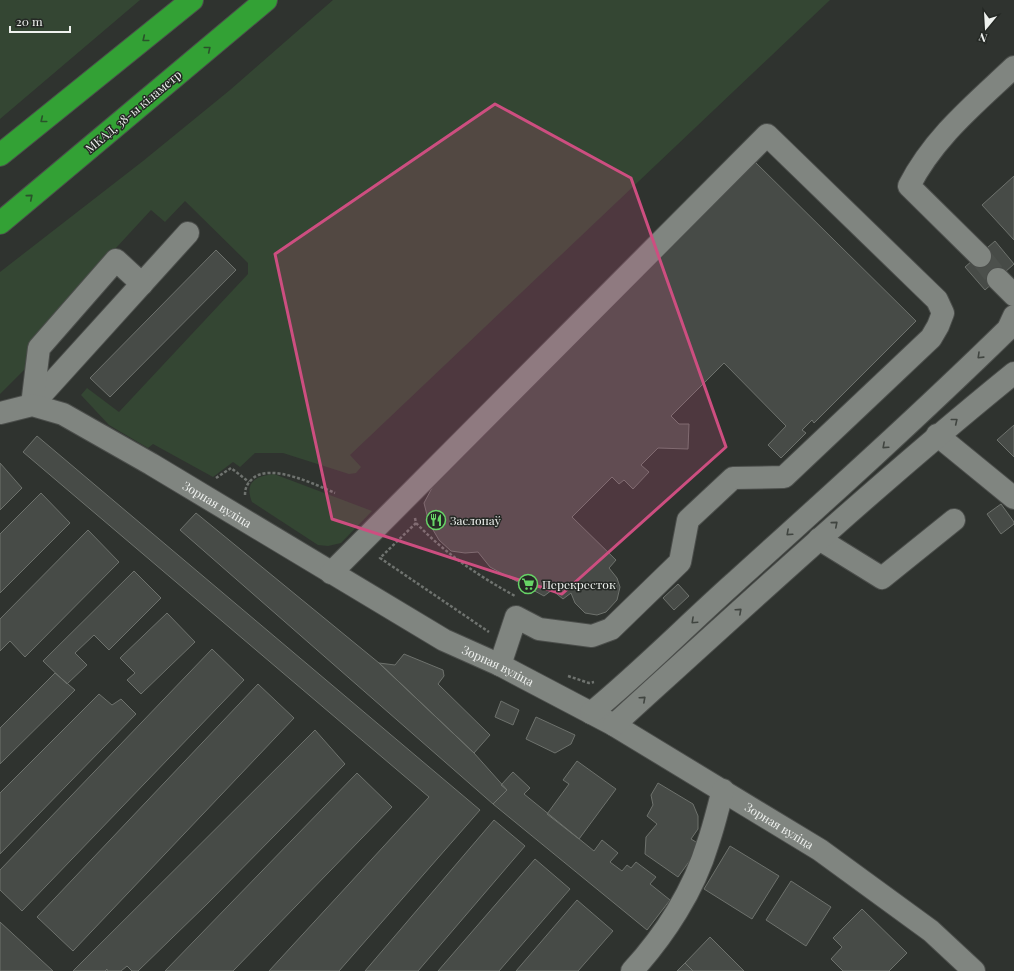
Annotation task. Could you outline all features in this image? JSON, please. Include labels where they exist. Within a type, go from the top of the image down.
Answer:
[{"type":"highway","points":[[0,155],[192,0]]},
{"type":"highway","name":"МКАД, 38-ы кіламетр","points":[[0,223],[266,0]]},
{"type":"street","points":[[980,256],[909,186],[920,164],[940,138],[1014,67]]},
{"type":"street","points":[[331,573],[767,135],[937,300],[943,313],[938,326],[931,338],[784,477],[733,478],[688,520],[680,562],[611,629],[592,636],[539,629],[516,617],[508,645],[500,665]]},
{"type":"street","points":[[0,413],[32,405],[188,233]]},
{"type":"street","points":[[32,405],[39,348],[116,260],[142,284]]},
{"type":"street","points":[[998,279],[1014,295]]},
{"type":"street","points":[[591,713],[630,680],[926,408],[1011,323]]},
{"type":"street","points":[[614,725],[819,539],[937,435],[1014,373]]},
{"type":"street","name":"Зорная вуліца","points":[[32,405],[70,418],[151,464],[444,640],[500,665],[614,725],[723,790],[820,850],[931,931],[974,971]]},
{"type":"street","points":[[937,435],[1014,498]]},
{"type":"street","points":[[819,539],[882,578],[954,520]]},
{"type":"street","points":[[632,971],[650,951],[673,917],[693,878],[708,845],[723,790]]},
{"type":"path","points":[[248,499],[245,494],[247,485],[254,477],[268,472],[303,480],[335,493]]},
{"type":"path","points":[[397,506],[411,502],[416,523],[437,545],[483,579],[521,600]]},
{"type":"path","points":[[416,523],[380,558],[508,645]]},
{"type":"path","points":[[565,674],[589,683],[596,682]]},
{"type":"highlighted area","points":[[495,104],[631,178],[726,447],[562,594],[332,519],[275,254]]},
{"type":"green space","points":[[0,0],[140,0],[0,119]]},
{"type":"green space","points":[[333,0],[830,0],[350,455],[361,467],[356,473],[349,474],[283,453],[255,453],[240,467],[233,462],[213,477],[153,444],[148,448],[109,425],[81,395],[87,388],[119,412],[248,274],[248,263],[185,201],[165,222],[151,210],[33,338],[33,354],[27,367],[0,394],[0,272],[143,161],[230,90]]},
{"type":"green space","points":[[274,474],[372,511],[341,543],[328,546],[318,545],[252,502],[250,489],[253,481],[262,476]]},
{"type":"building","points":[[755,162],[916,321],[814,423],[812,420],[802,430],[806,433],[781,458],[768,445],[786,426],[724,363],[671,416],[679,424],[689,424],[688,449],[658,448],[641,465],[649,472],[633,489],[624,480],[619,484],[612,477],[572,517],[616,560],[609,568],[617,578],[620,587],[617,600],[606,612],[597,615],[585,613],[575,603],[571,593],[563,599],[552,590],[544,596],[490,567],[478,552],[465,553],[451,551],[439,540],[429,523],[424,503],[433,486]]},
{"type":"building","points":[[1014,176],[1014,240],[982,205]]},
{"type":"building","points":[[995,241],[1014,264],[985,290],[965,267]]},
{"type":"building","points":[[216,250],[236,270],[110,397],[90,378]]},
{"type":"building","points":[[1014,425],[1014,457],[997,440]]},
{"type":"building","points":[[37,436],[480,810],[339,971],[269,971],[429,797],[23,452]]},
{"type":"building","points":[[0,463],[22,488],[0,510]]},
{"type":"building","points":[[41,493],[70,523],[0,593],[0,534]]},
{"type":"building","points":[[1001,504],[1014,524],[1001,534],[987,514]]},
{"type":"building","points":[[196,513],[379,663],[474,753],[507,790],[493,804],[180,530]]},
{"type":"building","points":[[88,530],[119,562],[25,657],[10,641],[0,651],[0,619]]},
{"type":"building","points":[[134,571],[161,598],[109,650],[94,635],[75,653],[87,665],[67,684],[43,661]]},
{"type":"building","points":[[678,584],[689,596],[674,610],[663,598]]},
{"type":"building","points":[[167,613],[195,642],[141,694],[127,680],[135,673],[120,658]]},
{"type":"building","points":[[212,649],[244,680],[22,911],[0,890],[0,870]]},
{"type":"building","points":[[404,654],[443,670],[444,676],[438,684],[490,735],[474,753],[379,663],[395,665]]},
{"type":"building","points":[[55,673],[75,690],[0,764],[0,728]]},
{"type":"building","points":[[258,684],[294,718],[73,951],[37,917]]},
{"type":"building","points":[[99,694],[112,705],[121,699],[136,714],[0,854],[0,793]]},
{"type":"building","points":[[501,701],[519,710],[513,725],[495,717]]},
{"type":"building","points":[[536,717],[575,735],[571,744],[555,753],[526,739]]},
{"type":"building","points":[[315,730],[345,764],[207,904],[138,971],[132,971],[127,966],[121,971],[107,971],[107,969],[105,971],[73,971]]},
{"type":"building","points":[[577,761],[616,789],[579,839],[547,814],[569,784],[563,780]]},
{"type":"building","points":[[513,772],[530,788],[524,794],[594,851],[602,840],[618,853],[610,862],[622,871],[627,865],[631,868],[636,862],[656,877],[650,884],[670,900],[647,930],[493,804],[507,790],[501,785]]},
{"type":"building","points":[[357,773],[392,807],[233,971],[165,971]]},
{"type":"building","points":[[658,783],[693,804],[698,816],[698,829],[691,839],[701,845],[678,877],[645,854],[646,837],[657,824],[647,816],[653,805],[651,795]]},
{"type":"building","points":[[494,820],[525,846],[418,971],[365,971]]},
{"type":"building","points":[[730,846],[779,876],[752,919],[704,889]]},
{"type":"building","points":[[535,859],[570,889],[499,971],[438,971]]},
{"type":"building","points":[[791,881],[831,907],[806,946],[766,920]]},
{"type":"building","points":[[577,900],[613,931],[578,971],[516,971]]},
{"type":"building","points":[[862,909],[907,953],[889,971],[843,971],[831,959],[842,947],[833,938]]},
{"type":"building","points":[[0,922],[53,971],[0,971]]},
{"type":"building","points":[[710,937],[744,971],[693,971],[685,963]]},
{"type":"building","points":[[685,963],[693,971],[677,971]]},
{"type":"tunnel","points":[[980,256],[998,279]]},
{"type":"place","name":"Заслонаў","points":[[436,520]]},
{"type":"place","name":"Перекресток","points":[[528,584]]}]
